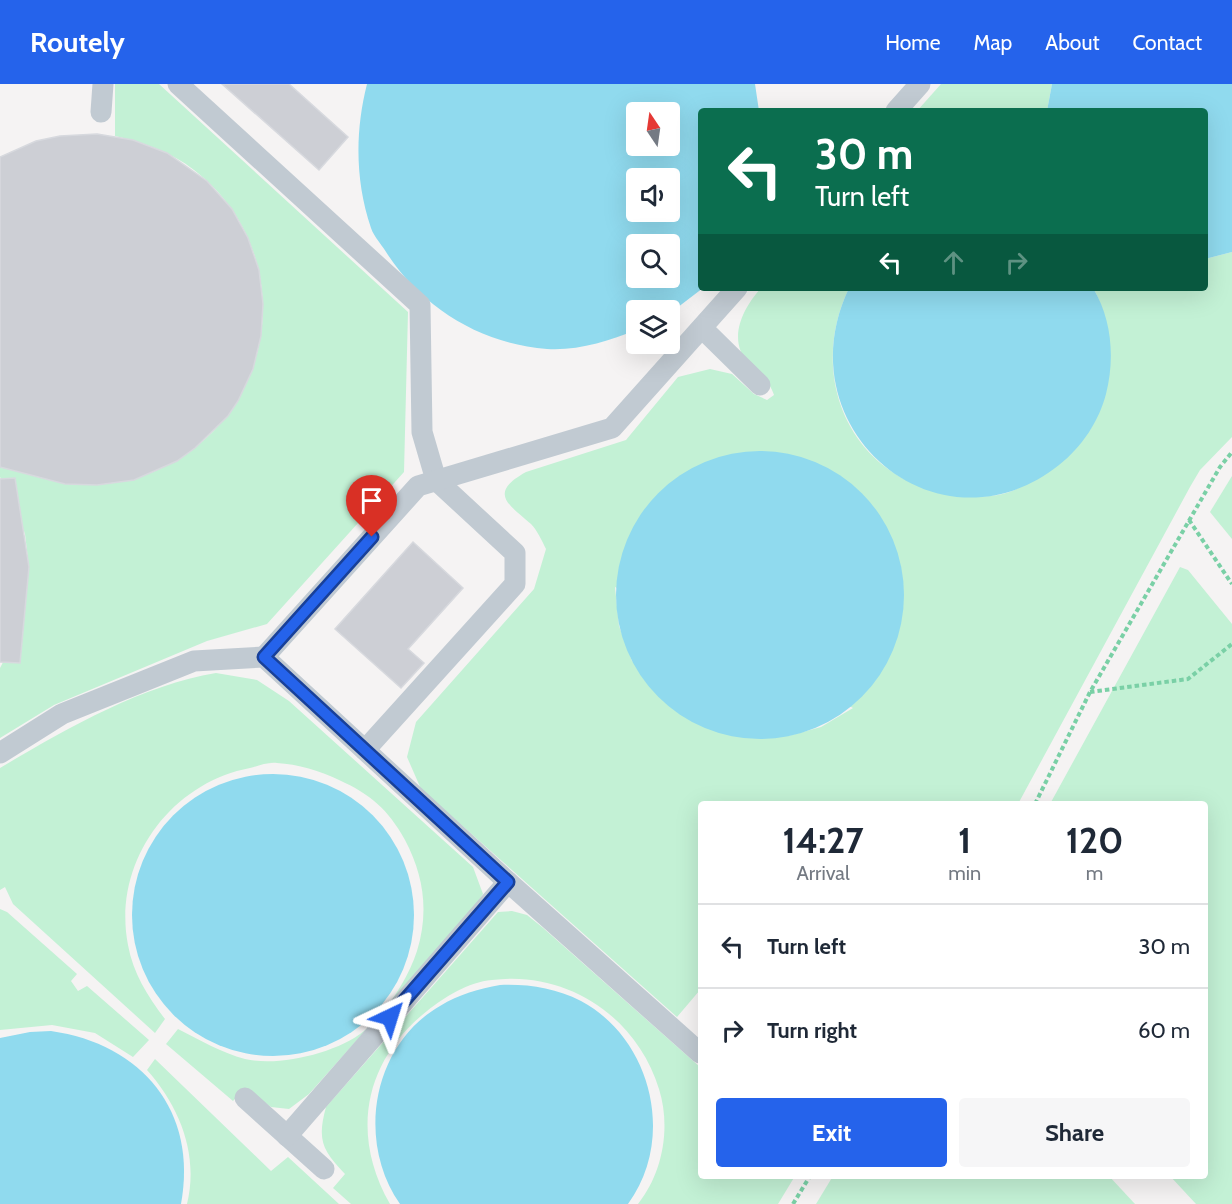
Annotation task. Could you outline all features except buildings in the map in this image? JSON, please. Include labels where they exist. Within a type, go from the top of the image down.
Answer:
[{"type":"lane","points":[[101,112],[103,84]]},
{"type":"lane","points":[[178,84],[420,305],[422,432],[435,480],[515,553],[515,584],[366,750]]},
{"type":"lane","points":[[899,108],[920,84]]},
{"type":"lane","points":[[0,753],[62,714],[194,661],[264,657],[418,486],[612,428],[734,291]]},
{"type":"lane","points":[[702,328],[760,386]]},
{"type":"lane","points":[[264,657],[508,882],[698,1051]]},
{"type":"lane","points":[[287,1136],[508,882]]},
{"type":"lane","points":[[245,1098],[324,1169]]},
{"type":"path","points":[[1036,801],[1090,692],[1189,520],[1232,452]]},
{"type":"path","points":[[1189,520],[1232,584]]},
{"type":"path","points":[[1090,692],[1188,679],[1232,644]]},
{"type":"path","points":[[793,1204],[808,1179]]},
{"type":"green space","points":[[115,84],[159,84],[408,312],[404,472],[267,624],[207,641],[54,705],[0,738],[0,668],[17,635],[26,600],[29,567],[25,534],[14,502],[0,477],[0,462],[37,477],[76,484],[114,483],[153,472],[195,447],[228,415],[250,375],[261,333],[262,288],[251,245],[228,205],[194,170],[176,158],[136,141],[115,136]]},
{"type":"green space","points":[[941,84],[1052,84],[1048,108],[920,108]]},
{"type":"green space","points":[[1232,252],[1232,437],[1200,470],[1190,487],[1020,801],[698,801],[698,992],[677,1017],[421,789],[407,757],[416,722],[534,589],[546,549],[533,526],[509,504],[505,492],[508,486],[514,479],[526,472],[626,440],[678,377],[710,369],[732,374],[754,394],[767,400],[774,395],[766,381],[748,363],[739,344],[738,334],[743,314],[758,291],[848,291],[837,322],[833,356],[836,389],[847,419],[864,446],[888,469],[917,485],[969,497],[1013,491],[1047,468],[1090,430],[1103,397],[1107,378],[1108,340],[1100,303],[1094,291],[1208,291],[1208,258]],"holes":[[[615,587],[853,708],[821,727],[788,736],[632,661],[619,626]]]},
{"type":"green space","points":[[1232,476],[1232,539],[1210,512]]},
{"type":"green space","points":[[1180,567],[1188,570],[1232,624],[1232,1204],[1196,1204],[1173,1179],[1208,1179],[1208,801],[1052,801]]},
{"type":"green space","points":[[216,673],[257,680],[289,701],[473,867],[483,894],[471,912],[385,1008],[408,972],[421,937],[423,894],[417,867],[399,829],[385,811],[350,785],[317,771],[274,763],[263,764],[221,777],[195,790],[172,809],[153,831],[138,857],[129,885],[125,914],[128,945],[137,975],[165,1019],[155,1033],[13,904],[5,887],[0,890],[0,768],[77,724],[132,698],[188,679]]},
{"type":"green space","points":[[0,909],[7,912],[77,974],[71,981],[78,991],[87,986],[149,1040],[133,1057],[95,1033],[52,1025],[0,1030]]},
{"type":"green space","points":[[512,911],[527,915],[698,1065],[698,1179],[793,1179],[778,1204],[638,1204],[654,1178],[664,1134],[663,1104],[649,1063],[634,1040],[616,1020],[595,1004],[572,991],[547,983],[520,979],[483,981],[457,991],[427,1011],[406,1031],[389,1052],[377,1076],[370,1100],[368,1125],[370,1151],[378,1178],[390,1204],[351,1204],[333,1188],[345,1174],[331,1158],[324,1144],[322,1128],[326,1107],[498,912]]},
{"type":"green space","points":[[371,1025],[309,1094],[289,1109],[271,1107],[245,1088],[233,1101],[166,1044],[178,1029],[211,1046],[245,1059],[274,1061],[323,1052],[353,1039]]},
{"type":"green space","points":[[155,1059],[271,1171],[288,1157],[339,1204],[187,1204],[190,1186],[188,1150],[184,1132],[169,1100],[147,1070]]},
{"type":"green space","points":[[831,1179],[1112,1179],[1135,1204],[816,1204]]},
{"type":"water","points":[[367,84],[755,84],[759,108],[698,108],[699,291],[680,306],[680,300],[626,300],[626,334],[581,347],[558,349],[523,346],[478,331],[437,307],[419,292],[388,255],[372,231],[362,192],[359,138]]},
{"type":"water","points":[[1052,84],[1232,84],[1232,252],[1208,258],[1208,108],[1048,108]]},
{"type":"water","points":[[848,291],[1094,291],[1108,326],[1111,353],[1109,381],[1103,404],[1094,424],[1082,442],[1059,465],[1012,491],[966,498],[922,488],[884,465],[854,431],[837,388],[834,340]]},
{"type":"water","points":[[746,451],[774,451],[802,457],[828,468],[852,483],[872,503],[887,527],[898,553],[904,581],[902,623],[887,663],[872,687],[852,707],[828,722],[802,733],[774,739],[746,739],[718,733],[692,722],[668,707],[648,687],[633,663],[622,637],[616,609],[616,581],[622,553],[633,527],[648,503],[668,483],[692,468],[718,457]]},
{"type":"water","points":[[273,774],[300,777],[327,785],[362,806],[382,826],[397,849],[408,874],[414,915],[411,942],[403,969],[382,1004],[362,1024],[339,1039],[314,1050],[273,1056],[246,1053],[219,1045],[184,1024],[164,1004],[149,981],[138,956],[132,915],[135,888],[143,861],[164,826],[184,806],[207,791],[232,780]]},
{"type":"water","points":[[500,985],[542,988],[581,1001],[605,1018],[625,1040],[640,1065],[649,1092],[653,1121],[651,1150],[643,1178],[628,1204],[400,1204],[386,1179],[378,1152],[375,1124],[378,1096],[386,1069],[399,1045],[417,1023],[440,1006],[469,992]]},
{"type":"water","points":[[51,1031],[83,1038],[112,1050],[137,1067],[156,1088],[171,1112],[181,1140],[184,1170],[181,1204],[0,1204],[0,1038],[30,1032]]},
{"type":"route","points":[[372,537],[264,657],[508,882],[390,1017]]}]
